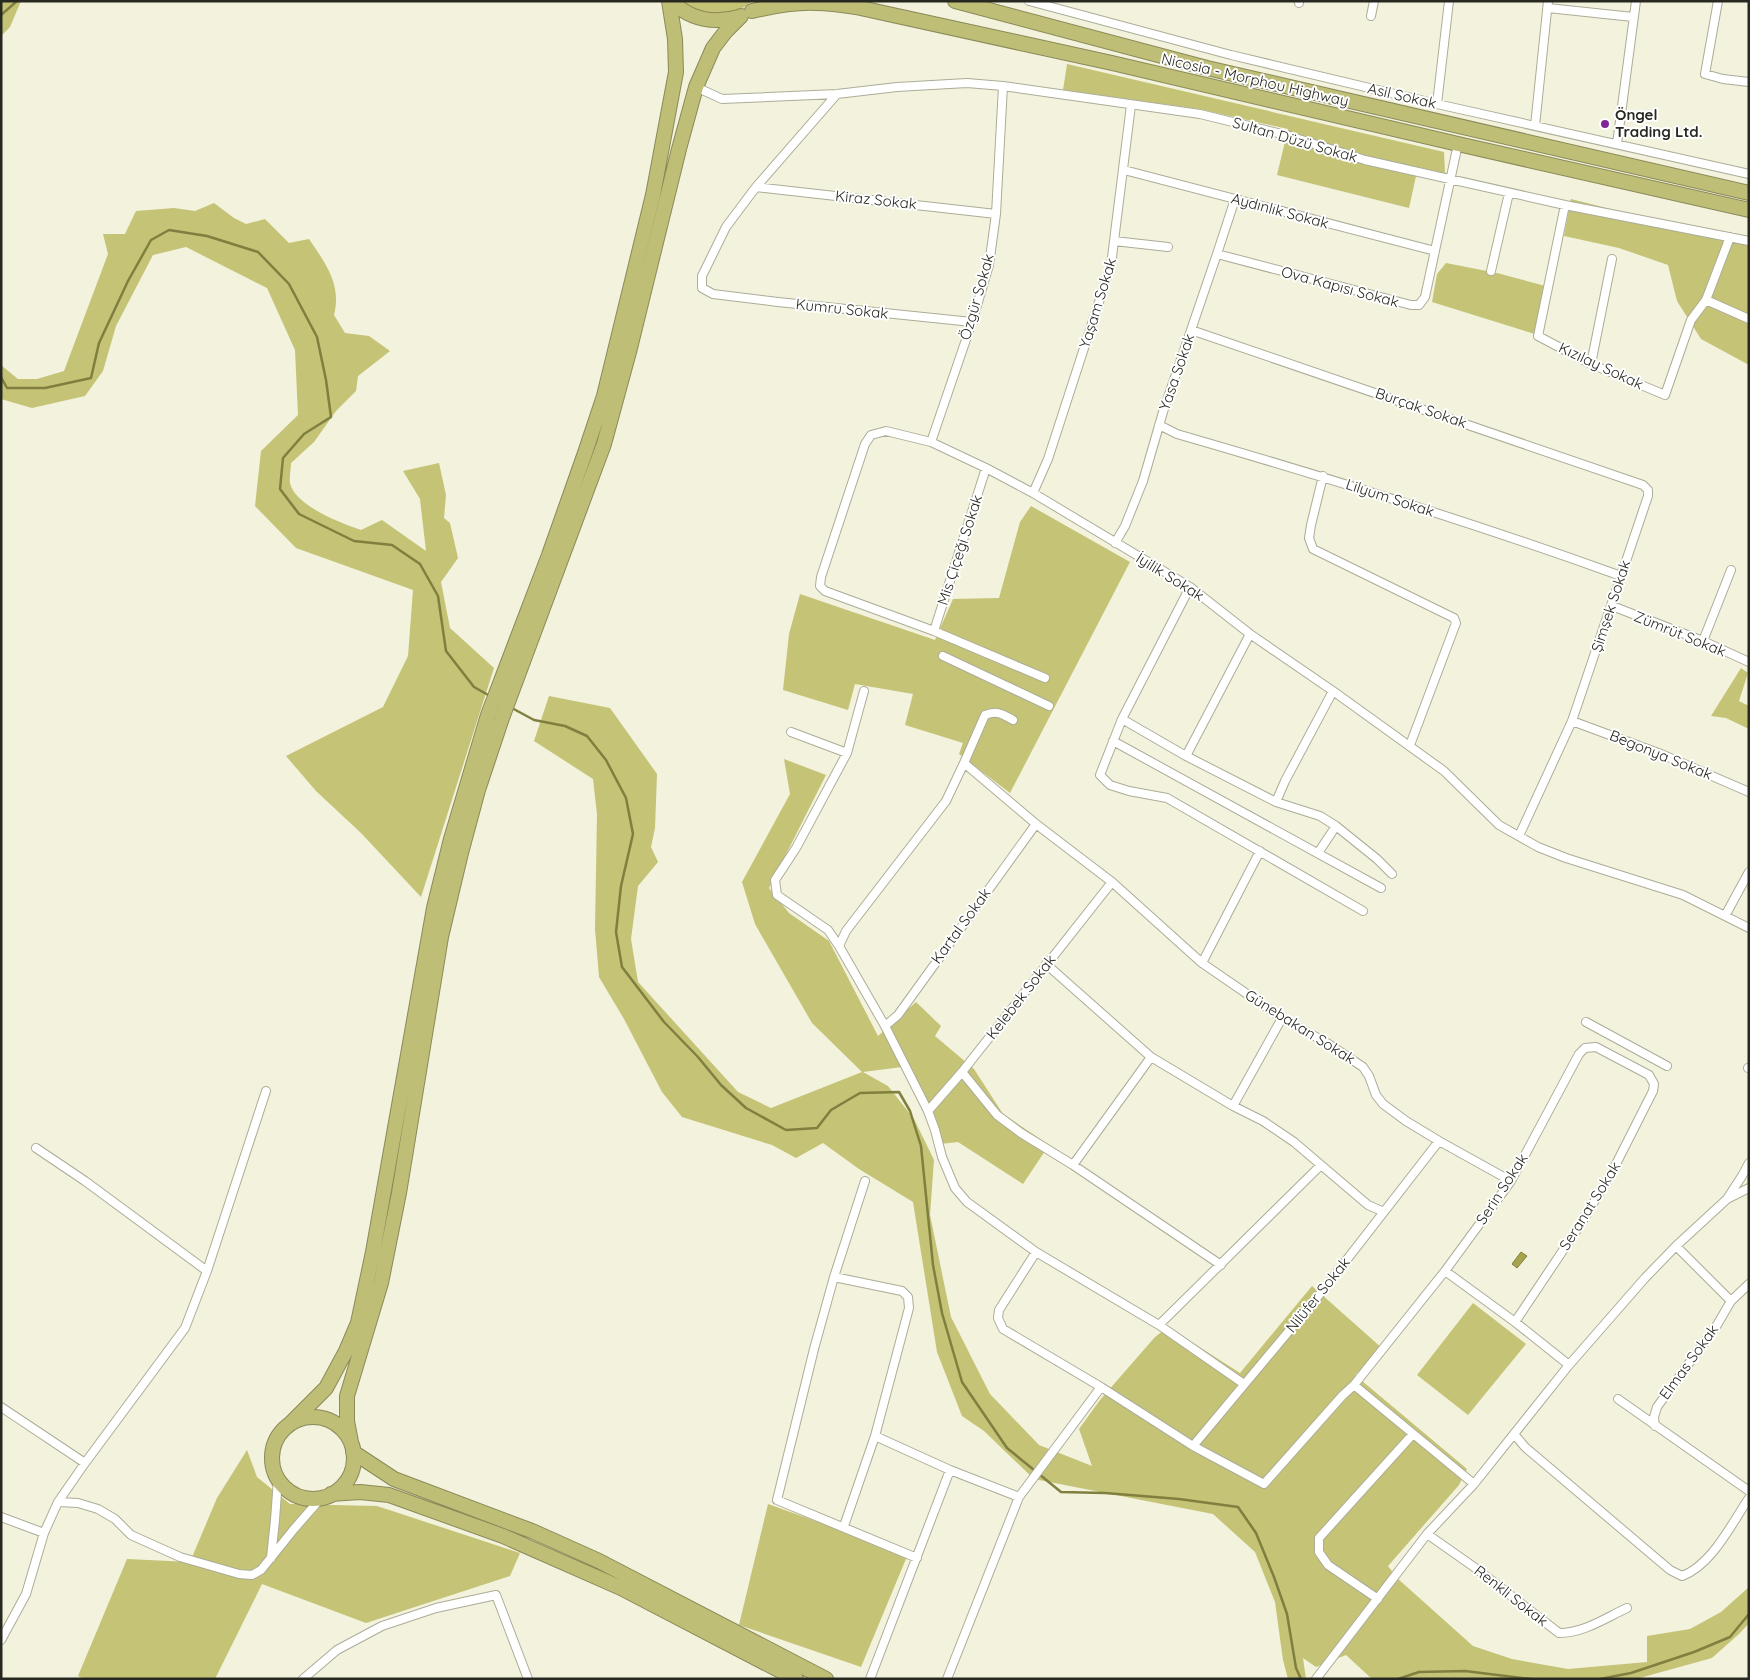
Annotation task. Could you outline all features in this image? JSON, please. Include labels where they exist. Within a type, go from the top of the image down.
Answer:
[{"type":"highway","name":"Nicosia - Morphou Highway","points":[[670,1],[680,10],[694,18],[710,21],[726,21],[751,9],[780,5],[803,3],[856,7],[1112,63],[1749,210]]},
{"type":"highway","points":[[327,1496],[346,1481],[353,1462],[347,1421],[347,1396],[385,1265],[399,1193],[441,937],[495,717],[500,681],[586,453],[604,396],[653,195],[676,72],[675,39],[670,1]]},
{"type":"highway","name":"Nicosia - Morphou Highway","points":[[955,1],[1207,68],[1749,193]]},
{"type":"highway","points":[[751,9],[726,31],[713,48],[696,87],[604,444],[513,689],[495,717],[463,796],[434,908],[373,1252],[358,1323],[346,1352],[326,1388],[282,1431],[272,1454],[273,1467],[278,1479],[286,1488],[297,1495],[309,1498],[360,1492],[388,1495],[503,1536],[621,1588],[796,1679]]},
{"type":"highway","points":[[291,1423],[302,1418],[314,1417],[325,1419],[340,1428],[352,1447],[394,1479],[532,1531],[599,1561],[826,1679]]},
{"type":"street","points":[[1371,16],[1374,1]]},
{"type":"street","points":[[1437,104],[1449,1]]},
{"type":"street","points":[[1617,144],[1636,1]]},
{"type":"street","points":[[1718,1],[1705,74],[1723,79],[1749,82]]},
{"type":"street","name":"Asil Sokak","points":[[1032,2],[1231,55],[1437,104],[1749,174]]},
{"type":"street","points":[[1535,126],[1548,5],[1633,17]]},
{"type":"street","name":"Sultan Düzü Sokak","points":[[696,87],[722,99],[837,94],[897,87],[967,83],[1003,86],[1200,114],[1286,135],[1365,160],[1565,205],[1749,241]]},
{"type":"street","name":"Özgür Sokak","points":[[931,442],[972,322],[989,265],[996,214],[1003,86]]},
{"type":"street","points":[[756,187],[837,94]]},
{"type":"street","name":"Yaşam Sokak","points":[[1033,493],[1048,459],[1111,265],[1131,105]]},
{"type":"street","name":"Ova Kapısı Sokak","points":[[1217,254],[1412,305],[1419,305],[1425,297],[1458,144]]},
{"type":"street","name":"Aydınlık Sokak","points":[[1124,170],[1435,251]]},
{"type":"street","name":"Kiraz Sokak","points":[[756,187],[996,214]]},
{"type":"street","name":"Kumru Sokak","points":[[756,187],[726,227],[702,276],[702,288],[713,294],[972,322]]},
{"type":"street","points":[[1491,271],[1509,192]]},
{"type":"street","name":"Yasa Sokak","points":[[1115,543],[1125,526],[1143,481],[1159,425],[1235,199]]},
{"type":"street","name":"Kızılay Sokak","points":[[1565,205],[1538,336],[1591,364],[1665,395],[1691,320],[1706,300]]},
{"type":"street","points":[[1730,237],[1706,300],[1749,319]]},
{"type":"street","points":[[1114,241],[1168,247]]},
{"type":"street","points":[[1591,364],[1612,259]]},
{"type":"street","name":"Burçak Sokak","points":[[1191,330],[1644,485],[1648,490]]},
{"type":"street","name":"Lilyum Sokak","points":[[1159,425],[1177,434],[1323,476],[1538,546],[1621,576]]},
{"type":"street","name":"İyilik Sokak","points":[[934,631],[825,591],[820,586],[821,577],[864,444],[871,435],[886,431],[931,442],[986,468],[1033,493],[1190,587],[1250,634],[1333,690],[1444,771],[1499,825],[1538,847],[1683,896],[1749,928]]},
{"type":"street","name":"Mis Çiçeği Sokak","points":[[934,631],[986,468]]},
{"type":"street","points":[[1323,476],[1309,538],[1313,549],[1454,618],[1456,623],[1410,745]]},
{"type":"street","name":"Şimşek Sokak","points":[[1519,836],[1572,721],[1612,606],[1648,496],[1648,490]]},
{"type":"street","points":[[1703,641],[1731,570]]},
{"type":"street","points":[[1190,587],[1122,719],[1100,775],[1110,785],[1168,798],[1363,911]]},
{"type":"street","name":"Zümrüt Sokak","points":[[1612,606],[1703,641],[1749,662]]},
{"type":"street","points":[[934,631],[1045,678]]},
{"type":"street","points":[[1186,756],[1250,634]]},
{"type":"street","points":[[943,656],[1049,706]]},
{"type":"street","points":[[864,690],[847,753],[796,848],[775,880],[777,895],[828,930],[840,946],[885,1026],[928,1111],[942,1157],[955,1188],[967,1202],[1036,1252],[1159,1325],[1244,1384]]},
{"type":"street","points":[[1276,802],[1285,781],[1333,690]]},
{"type":"street","points":[[840,946],[846,931],[946,801],[985,715],[1000,712],[1013,720]]},
{"type":"street","points":[[1122,719],[1186,756],[1276,802],[1320,816],[1336,826],[1377,859],[1392,874]]},
{"type":"street","name":"Begonya Sokak","points":[[1572,721],[1661,754],[1749,792]]},
{"type":"street","points":[[791,732],[847,753]]},
{"type":"street","points":[[1113,740],[1381,888]]},
{"type":"street","name":"Günebakan Sokak","points":[[964,763],[1036,824],[1112,882],[1202,963],[1282,1018],[1363,1067],[1369,1076],[1376,1095],[1383,1104],[1406,1121],[1439,1141],[1511,1181]]},
{"type":"street","name":"Kartal Sokak","points":[[885,1026],[898,1016],[1036,824]]},
{"type":"street","points":[[1318,853],[1336,826]]},
{"type":"street","points":[[1202,963],[1260,851]]},
{"type":"street","points":[[1726,916],[1749,872]]},
{"type":"street","name":"Kelebek Sokak","points":[[928,1111],[962,1072],[1112,882]]},
{"type":"street","points":[[1046,964],[1151,1057],[1233,1106],[1263,1121],[1294,1142],[1368,1205],[1384,1212]]},
{"type":"street","points":[[1233,1106],[1282,1018]]},
{"type":"street","points":[[1586,1022],[1667,1066]]},
{"type":"street","name":"Serin Sokak","points":[[1193,1446],[1264,1484],[1354,1385],[1445,1271],[1511,1181],[1579,1054],[1585,1048],[1596,1047],[1649,1075],[1654,1084]]},
{"type":"street","points":[[1073,1165],[1151,1057]]},
{"type":"street","points":[[962,1072],[997,1115],[1021,1133],[1073,1165],[1221,1265]]},
{"type":"street","name":"Seranat Sokak","points":[[1515,1322],[1582,1222],[1612,1172],[1653,1091],[1654,1084]]},
{"type":"street","points":[[1,1640],[26,1594],[44,1533],[58,1502],[185,1328],[207,1271],[266,1091]]},
{"type":"street","name":"Nilüfer Sokak","points":[[1193,1446],[1324,1289],[1439,1141]]},
{"type":"street","points":[[36,1148],[85,1181],[207,1271]]},
{"type":"street","points":[[1316,1679],[1427,1534],[1474,1484],[1569,1365],[1645,1278],[1676,1246],[1727,1199],[1749,1163]]},
{"type":"street","points":[[1159,1325],[1321,1165]]},
{"type":"street","points":[[865,1181],[834,1277],[814,1349],[777,1500],[844,1526],[917,1558]]},
{"type":"street","points":[[1727,1199],[1749,1188]]},
{"type":"street","points":[[1676,1246],[1731,1301]]},
{"type":"street","points":[[1036,1252],[999,1310],[998,1318],[1003,1330],[1101,1387],[1193,1446]]},
{"type":"street","points":[[1445,1271],[1515,1322],[1569,1365]]},
{"type":"street","points":[[834,1277],[902,1291],[908,1297],[909,1308],[875,1436],[844,1526]]},
{"type":"street","name":"Elmas Sokak","points":[[1655,1426],[1656,1407],[1717,1324],[1731,1301],[1749,1284]]},
{"type":"street","points":[[1354,1385],[1474,1484]]},
{"type":"street","points":[[947,1679],[1021,1493],[1101,1387]]},
{"type":"street","points":[[1618,1398],[1749,1491]]},
{"type":"street","points":[[1,1407],[84,1464]]},
{"type":"street","points":[[1378,1600],[1328,1565],[1318,1552],[1319,1538],[1413,1434]]},
{"type":"street","points":[[1514,1434],[1525,1447],[1654,1557],[1670,1570],[1682,1576],[1693,1572],[1716,1549],[1749,1498]]},
{"type":"street","points":[[875,1436],[950,1470],[1021,1493]]},
{"type":"street","points":[[873,1678],[950,1470]]},
{"type":"street","points":[[270,1560],[278,1479]]},
{"type":"street","points":[[58,1502],[78,1503],[98,1509],[115,1519],[131,1535],[180,1557],[239,1574],[252,1575],[261,1570],[294,1528],[327,1496]]},
{"type":"street","points":[[1,1517],[44,1533]]},
{"type":"street","name":"Renkli Sokak","points":[[1427,1534],[1474,1567],[1559,1633],[1571,1633],[1587,1628],[1627,1608]]},
{"type":"street","points":[[303,1679],[337,1650],[382,1626],[436,1608],[496,1595],[528,1679]]},
{"type":"shaded area","points":[[1,1],[21,1],[10,27],[1,36]]},
{"type":"shaded area","points":[[680,1],[752,1],[734,12],[712,15],[698,12]]},
{"type":"shaded area","points":[[1067,64],[1444,152],[1445,173],[1418,167],[1409,208],[1277,175],[1288,129],[1199,109],[1063,90]]},
{"type":"shaded area","points":[[1571,199],[1749,244],[1749,365],[1701,339],[1677,301],[1668,265],[1619,248],[1564,236]]},
{"type":"shaded area","points":[[214,203],[234,218],[246,224],[265,219],[289,243],[309,239],[326,265],[334,284],[336,304],[334,315],[345,333],[369,336],[390,351],[358,376],[356,391],[336,411],[314,442],[291,463],[290,483],[300,499],[320,512],[361,530],[382,520],[426,551],[420,499],[403,471],[439,463],[446,495],[444,518],[450,523],[458,558],[441,582],[450,628],[494,668],[421,897],[361,833],[316,791],[286,756],[383,707],[408,656],[413,590],[296,548],[255,506],[261,451],[298,415],[295,350],[267,288],[186,247],[153,255],[116,326],[103,371],[85,396],[32,408],[1,399],[1,363],[18,379],[37,379],[64,371],[108,254],[103,234],[125,234],[136,211],[174,208],[195,211]]},
{"type":"shaded area","points":[[1446,263],[1497,273],[1549,287],[1538,335],[1432,302],[1437,274]]},
{"type":"shaded area","points":[[1031,506],[1130,562],[1010,793],[959,754],[963,743],[905,725],[913,694],[855,684],[848,710],[783,690],[789,634],[800,594],[935,640],[953,599],[999,598],[1020,522]]},
{"type":"shaded area","points":[[1741,668],[1748,673],[1739,701],[1749,706],[1749,729],[1726,718],[1711,716]]},
{"type":"shaded area","points":[[549,696],[610,708],[657,774],[655,828],[651,847],[658,862],[638,886],[631,939],[638,982],[738,1092],[771,1108],[862,1072],[812,1023],[755,924],[742,882],[790,794],[784,759],[826,775],[769,888],[789,913],[829,941],[878,1036],[916,1002],[941,1026],[935,1036],[974,1069],[1003,1114],[1049,1145],[1023,1184],[958,1142],[940,1144],[902,1067],[863,1072],[888,1086],[914,1119],[934,1160],[930,1215],[951,1317],[990,1394],[1039,1445],[1092,1466],[1079,1429],[1100,1400],[1155,1337],[1168,1327],[1240,1373],[1312,1286],[1383,1349],[1355,1375],[1467,1469],[1459,1485],[1388,1566],[1397,1578],[1473,1646],[1512,1659],[1568,1669],[1647,1662],[1647,1636],[1690,1629],[1721,1612],[1749,1587],[1749,1623],[1712,1658],[1636,1679],[1372,1679],[1346,1655],[1316,1667],[1303,1658],[1306,1679],[1288,1679],[1283,1660],[1275,1602],[1255,1552],[1213,1514],[1034,1479],[984,1431],[962,1416],[937,1352],[913,1202],[859,1169],[823,1143],[796,1158],[772,1145],[682,1117],[662,1092],[624,1019],[599,977],[595,929],[597,814],[593,779],[534,741]]},
{"type":"shaded area","points":[[1521,1252],[1527,1256],[1517,1268],[1512,1264]]},
{"type":"shaded area","points":[[1473,1303],[1526,1344],[1468,1415],[1417,1375]]},
{"type":"shaded area","points":[[247,1450],[257,1477],[290,1504],[377,1506],[520,1553],[510,1576],[366,1623],[262,1584],[215,1679],[84,1679],[78,1676],[127,1559],[190,1562],[217,1498]]},
{"type":"shaded area","points":[[768,1504],[908,1554],[861,1667],[739,1625]]},
{"type":"waterway","points":[[1,15],[17,1]]},
{"type":"waterway","points":[[1,377],[7,388],[45,388],[91,378],[99,343],[128,281],[151,240],[169,230],[207,236],[258,252],[289,284],[317,337],[331,417],[304,434],[283,458],[280,489],[299,514],[354,541],[392,545],[420,564],[438,596],[446,651],[474,687],[490,696]]},
{"type":"waterway","points":[[510,707],[534,720],[565,726],[587,736],[606,760],[626,798],[633,834],[621,886],[616,932],[622,967],[664,1022],[698,1057],[721,1085],[746,1108],[786,1130],[817,1128],[831,1110],[860,1093],[899,1092],[910,1111],[921,1146],[933,1265],[942,1313],[962,1382],[1007,1448],[1061,1492],[1105,1493],[1179,1499],[1238,1507],[1256,1533],[1274,1577],[1287,1614],[1296,1668],[1301,1679]]},
{"type":"waterway","points":[[1600,1679],[1631,1673],[1694,1652],[1730,1637],[1749,1614]]},
{"type":"waterway","points":[[1398,1679],[1419,1672],[1465,1671],[1531,1679]]},
{"type":"place","name":"Öngel Trading Ltd.","points":[[1605,124]]}]
